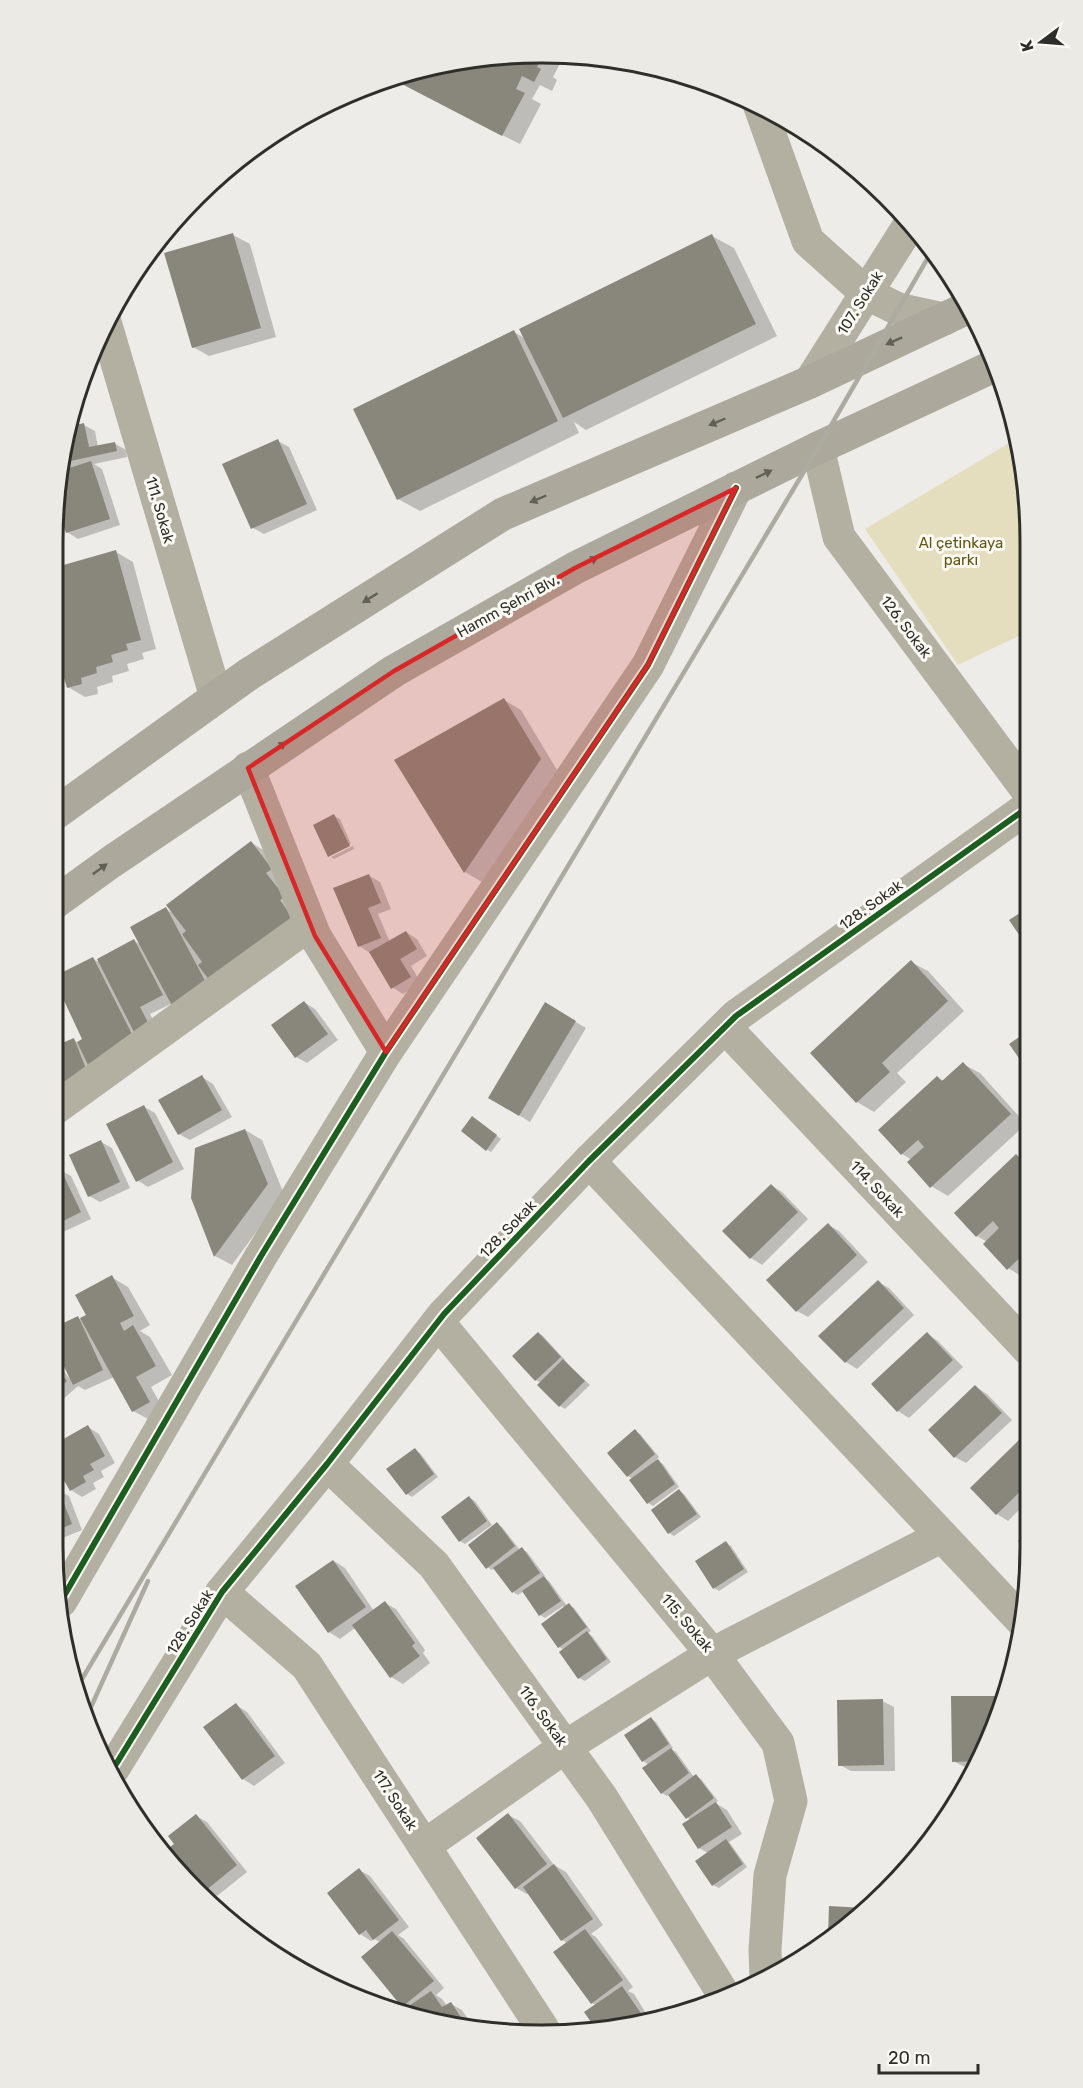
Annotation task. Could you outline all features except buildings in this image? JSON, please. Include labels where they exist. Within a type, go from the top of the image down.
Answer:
[{"type":"main road","points":[[63,808],[249,674],[503,514],[810,382],[955,314]]},
{"type":"main road","name":"Hamm Şehri Blv.","points":[[63,897],[248,768],[394,671],[575,568],[818,448],[988,369]]},
{"type":"street","points":[[764,118],[808,241],[866,293],[898,309],[955,314]]},
{"type":"street","name":"107. Sokak","points":[[810,382],[905,231]]},
{"type":"street","name":"111. Sokak","points":[[109,336],[216,698]]},
{"type":"street","name":"126. Sokak","points":[[818,448],[839,537],[1020,781]]},
{"type":"street","points":[[66,1595],[261,1256],[386,1052],[648,665],[736,488]]},
{"type":"street","points":[[248,768],[315,936],[386,1052]]},
{"type":"street","name":"128. Sokak","points":[[116,1765],[222,1592],[327,1464],[438,1322],[589,1161],[736,1016],[1020,813]]},
{"type":"street","points":[[63,1103],[310,924]]},
{"type":"street","name":"114. Sokak","points":[[725,1027],[1020,1340]]},
{"type":"street","points":[[589,1161],[1015,1614]]},
{"type":"street","name":"115. Sokak","points":[[438,1322],[712,1654],[778,1743],[791,1801],[770,1875],[766,1969]]},
{"type":"street","name":"116. Sokak","points":[[327,1464],[434,1565],[602,1798],[721,1990]]},
{"type":"street","points":[[424,1846],[565,1747],[712,1654],[942,1536]]},
{"type":"street","name":"117. Sokak","points":[[222,1592],[308,1666],[540,2025]]},
{"type":"highlighted area","points":[[736,488],[648,665],[386,1052],[315,936],[248,768],[394,671],[575,568]]},
{"type":"green space","name":"Al çetinkaya parkı","points":[[1010,443],[1019,510],[1020,635],[958,665],[865,529]]},
{"type":"railway","points":[[82,1679],[818,448],[927,259]]},
{"type":"railway","points":[[91,1708],[148,1581]]},
{"type":"cycle path","points":[[65,1593],[261,1256],[386,1052],[648,665],[736,488]]},
{"type":"cycle path","points":[[116,1765],[222,1592],[327,1464],[444,1314],[589,1161],[736,1016],[1020,813]]}]
